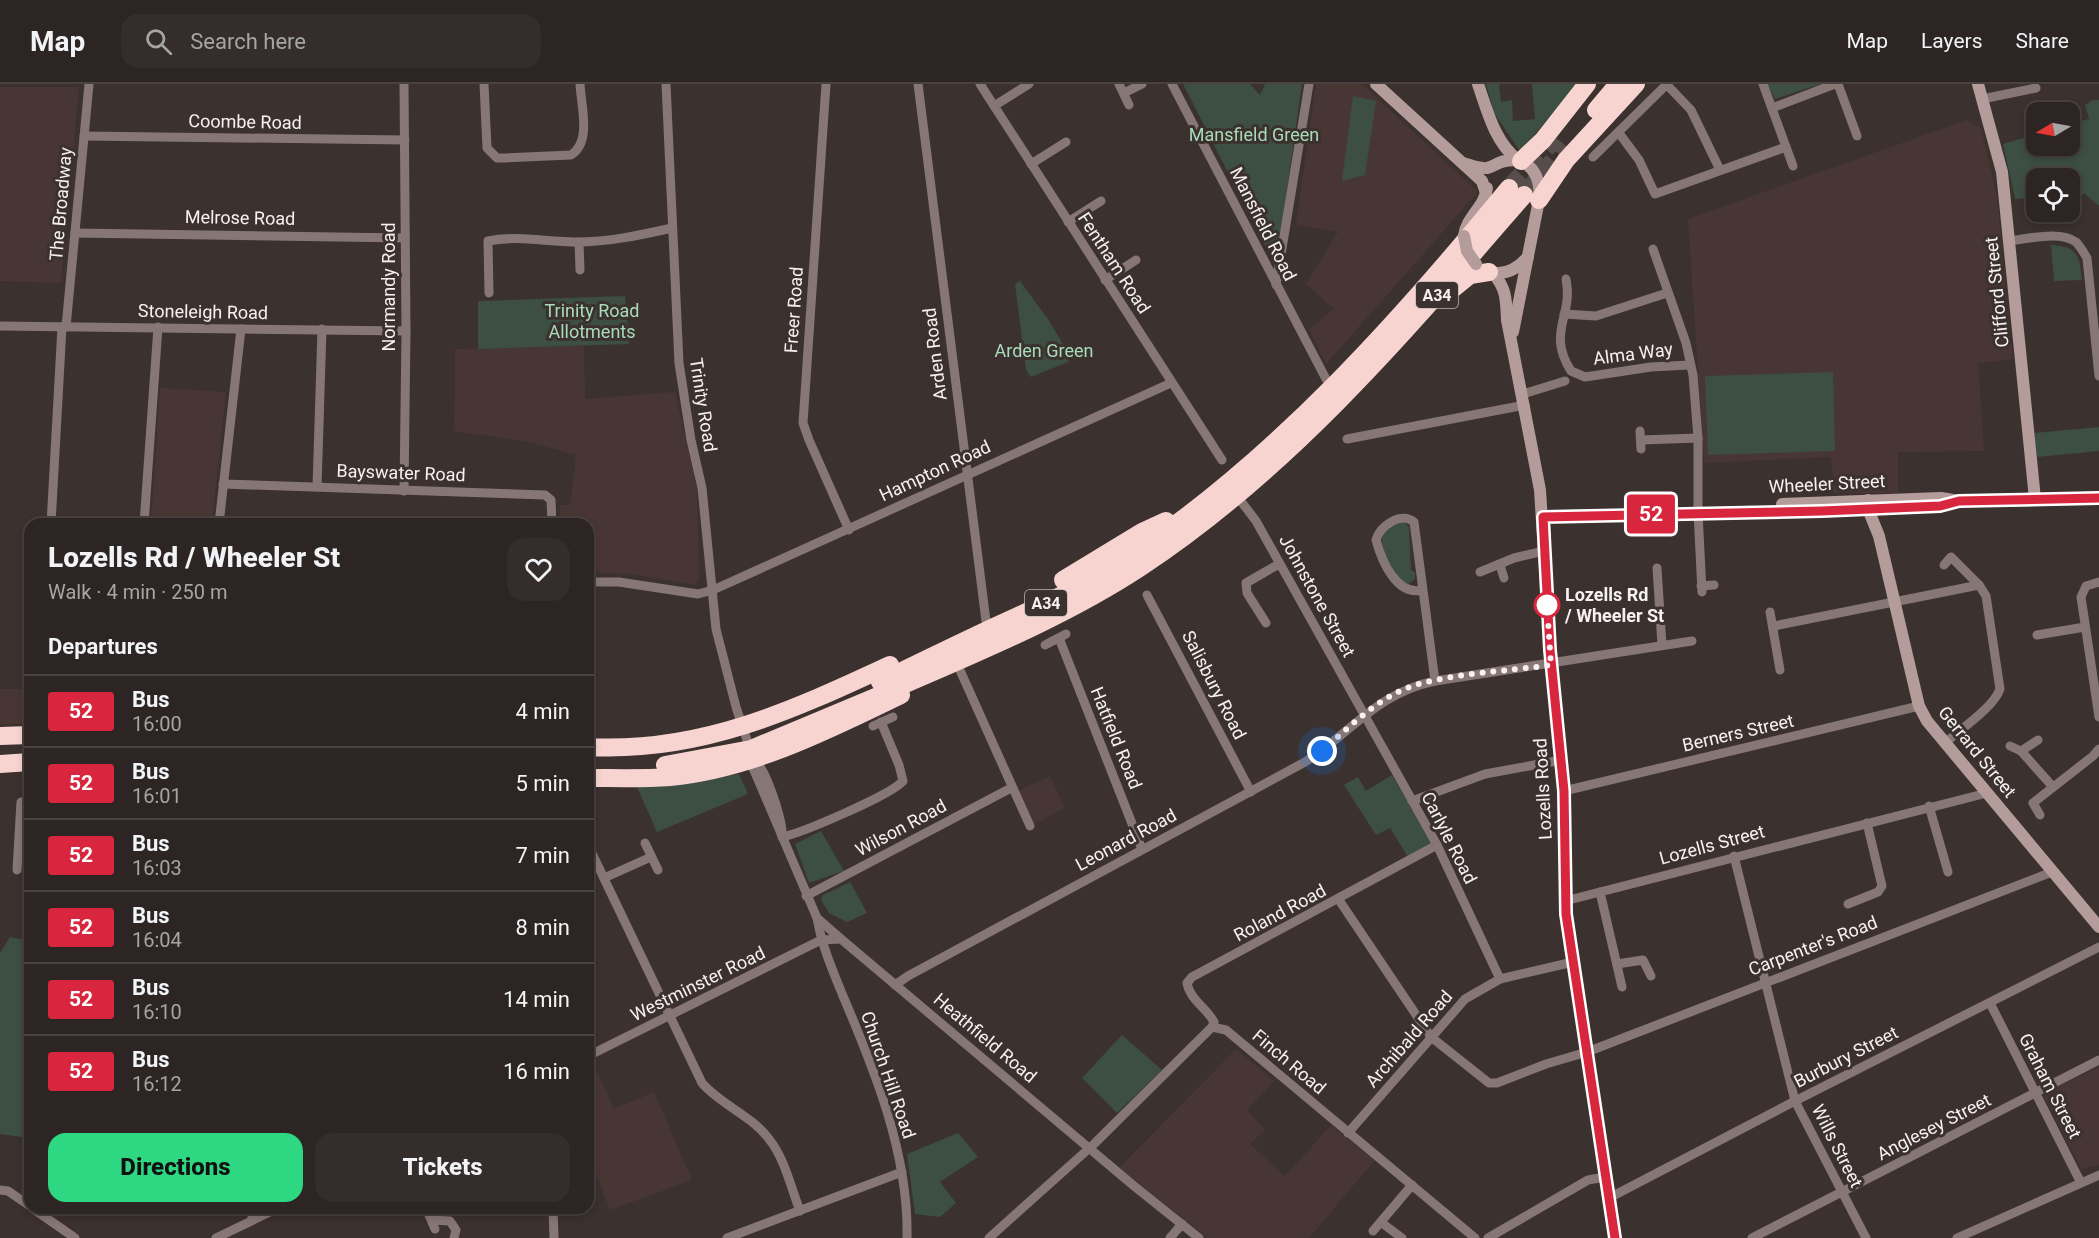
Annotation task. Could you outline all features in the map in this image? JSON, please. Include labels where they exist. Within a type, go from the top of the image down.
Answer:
[{"type":"highway","points":[[1520,160],[1543,140],[1587,84]]},
{"type":"highway","points":[[1603,84],[1561,142],[1618,84]]},
{"type":"highway","points":[[1524,194],[1566,160],[1636,84]]},
{"type":"highway","name":"A34","points":[[882,687],[998,643],[1098,593],[1190,532],[1237,496],[1279,460],[1348,393],[1524,194]]},
{"type":"highway","name":"A34","points":[[594,757],[664,756],[751,749],[882,687],[1052,600],[1133,555],[1200,505],[1269,448],[1336,382],[1417,296],[1524,194]]},
{"type":"highway","points":[[1220,489],[1235,462],[1326,379],[1464,232]]},
{"type":"highway","points":[[1279,460],[1305,450],[1456,284],[1470,275],[1486,270]]},
{"type":"highway","points":[[664,756],[743,731],[986,621],[1071,576],[1142,532],[1200,505]]},
{"type":"highway","points":[[594,778],[671,777],[799,741],[1100,603],[1160,567],[1190,532]]},
{"type":"highway","points":[[743,731],[761,730],[799,741]]},
{"type":"highway","points":[[0,736],[24,735]]},
{"type":"highway","points":[[0,745],[24,745]]},
{"type":"highway","points":[[594,748],[709,760],[752,756]]},
{"type":"highway","points":[[0,751],[24,750]]},
{"type":"highway","name":"A34","points":[[594,767],[664,756]]},
{"type":"highway","points":[[0,764],[24,762]]},
{"type":"main road","points":[[1376,84],[1482,181],[1486,193]]},
{"type":"main road","points":[[1464,232],[1483,203],[1488,178],[1499,162],[1494,128],[1478,84]]},
{"type":"main road","name":"Clifford Street","points":[[1978,84],[2002,172],[2035,499]]},
{"type":"main road","name":"Lozells Road","points":[[1494,128],[1508,152],[1535,171],[1539,185],[1524,194],[1528,256],[1511,339]]},
{"type":"main road","points":[[1463,163],[1485,168],[1499,162],[1520,160]]},
{"type":"main road","name":"Lozells Road","points":[[1464,232],[1467,252],[1504,287],[1543,517],[1551,665],[1564,791],[1565,901],[1615,1238]]},
{"type":"main road","points":[[1486,270],[1502,274],[1516,268],[1528,256]]},
{"type":"main road","name":"Wheeler Street","points":[[1698,512],[1750,506],[1841,501],[1849,504],[1940,506],[1959,501],[2099,498]]},
{"type":"main road","name":"Wheeler Street","points":[[1543,517],[1871,505]]},
{"type":"main road","name":"Gerrard Street","points":[[1871,505],[1919,706],[1945,743],[2099,927]]},
{"type":"street","name":"The Broadway","points":[[51,518],[64,327],[89,84]]},
{"type":"street","name":"Normandy Road","points":[[404,84],[406,331],[404,490]]},
{"type":"street","points":[[483,84],[487,148],[497,158],[571,155],[579,150],[583,138],[580,84]]},
{"type":"street","name":"Trinity Road","points":[[666,84],[679,363],[691,440],[702,488],[716,629],[743,731],[752,756]]},
{"type":"street","name":"Freer Road","points":[[826,84],[803,423],[849,530]]},
{"type":"street","name":"Arden Road","points":[[918,84],[986,621]]},
{"type":"street","name":"Fentham Road","points":[[980,84],[1222,460]]},
{"type":"street","points":[[994,106],[1029,84]]},
{"type":"street","points":[[1119,84],[1129,105]]},
{"type":"street","points":[[1124,93],[1142,84]]},
{"type":"street","name":"Mansfield Road","points":[[1172,84],[1326,379]]},
{"type":"street","points":[[1276,285],[1309,84]]},
{"type":"street","points":[[1593,157],[1667,84],[1691,110],[1720,170]]},
{"type":"street","points":[[1763,84],[1793,166]]},
{"type":"street","points":[[1772,108],[1836,84],[1858,136]]},
{"type":"street","points":[[1982,99],[2030,87]]},
{"type":"street","points":[[1619,133],[1639,160],[1655,194],[1786,147]]},
{"type":"street","name":"Coombe Road","points":[[84,136],[405,140]]},
{"type":"street","points":[[1031,164],[1066,142]]},
{"type":"street","points":[[1068,222],[1101,201]]},
{"type":"street","points":[[489,293],[488,236],[579,242],[606,240],[672,228]]},
{"type":"street","name":"Melrose Road","points":[[75,233],[405,238]]},
{"type":"street","points":[[2009,241],[2056,237],[2076,242],[2087,258],[2096,312],[2099,376]]},
{"type":"street","points":[[579,242],[580,270]]},
{"type":"street","points":[[1653,249],[1686,343],[1693,375],[1698,438],[1701,589],[1714,585]]},
{"type":"street","points":[[1105,280],[1136,260]]},
{"type":"street","name":"Alma Way","points":[[1566,279],[1568,289],[1560,330],[1560,347],[1565,362],[1576,374],[1593,376],[1651,367],[1689,365]]},
{"type":"street","points":[[1564,314],[1596,316],[1667,293]]},
{"type":"street","name":"Stoneleigh Road","points":[[0,326],[406,331]]},
{"type":"street","points":[[144,518],[158,327]]},
{"type":"street","points":[[220,518],[241,329]]},
{"type":"street","points":[[317,487],[322,329]]},
{"type":"street","points":[[1347,439],[1412,422],[1524,399],[1565,381]]},
{"type":"street","name":"Hampton Road","points":[[713,590],[1171,383]]},
{"type":"street","points":[[1359,424],[1361,436]]},
{"type":"street","points":[[1641,440],[1698,438]]},
{"type":"street","name":"Bayswater Road","points":[[223,484],[545,495],[551,500],[552,518]]},
{"type":"street","name":"Johnstone Street","points":[[1237,496],[1253,517],[1365,714]]},
{"type":"street","points":[[1422,590],[1413,593],[1403,589],[1395,580],[1376,540],[1382,529],[1402,518],[1408,518],[1414,522],[1435,681]]},
{"type":"street","points":[[1480,572],[1514,558],[1544,551]]},
{"type":"street","points":[[1944,565],[1951,557],[1979,585],[1986,596],[2000,689],[1996,700],[1945,743]]},
{"type":"street","points":[[1266,623],[1247,593],[1246,583],[1279,564]]},
{"type":"street","points":[[1500,565],[1504,578]]},
{"type":"street","points":[[1657,568],[1662,645]]},
{"type":"street","points":[[594,582],[619,582],[698,594],[713,590]]},
{"type":"street","points":[[2099,582],[2086,586],[2081,597],[2099,717]]},
{"type":"street","points":[[1774,626],[1979,585]]},
{"type":"street","name":"Salisbury Road","points":[[1147,595],[1251,792]]},
{"type":"street","points":[[1770,612],[1780,670]]},
{"type":"street","points":[[2037,635],[2085,627]]},
{"type":"street","name":"Hatfield Road","points":[[1045,645],[1062,636],[1142,849]]},
{"type":"street","name":"Leonard Road","points":[[896,985],[1322,751],[1365,714],[1404,689],[1435,681],[1551,665],[1692,641]]},
{"type":"street","points":[[958,668],[1030,826]]},
{"type":"street","name":"Berners Street","points":[[1564,791],[1919,706]]},
{"type":"street","name":"Carlyle Road","points":[[1365,714],[1437,845],[1500,979]]},
{"type":"street","points":[[782,837],[798,834],[845,813],[903,781],[899,765],[877,724],[893,717]]},
{"type":"street","points":[[2021,751],[2038,740]]},
{"type":"street","points":[[2010,746],[2021,751],[2053,787]]},
{"type":"street","points":[[2040,815],[2033,803],[2099,749]]},
{"type":"street","name":"Heathfield Road","points":[[752,756],[758,762],[766,781],[780,818],[782,837],[817,918],[1199,1238]]},
{"type":"street","points":[[1412,801],[1485,774],[1562,760]]},
{"type":"street","name":"Wilson Road","points":[[806,896],[1011,788]]},
{"type":"street","name":"Lozells Street","points":[[1565,901],[1987,793]]},
{"type":"street","points":[[17,870],[21,802]]},
{"type":"street","points":[[1929,806],[1948,872]]},
{"type":"street","points":[[1848,904],[1878,892],[1882,886],[1867,823]]},
{"type":"street","points":[[18,837],[24,837]]},
{"type":"street","points":[[645,843],[658,870]]},
{"type":"street","name":"Roland Road","points":[[1212,1028],[1214,1022],[1211,1017],[1188,990],[1187,983],[1192,977],[1339,900],[1437,845]]},
{"type":"street","name":"Wills Street","points":[[1734,856],[1795,1101],[1866,1238]]},
{"type":"street","points":[[594,857],[702,1083],[712,1094],[754,1124],[769,1138],[779,1155],[800,1211]]},
{"type":"street","points":[[604,878],[651,857]]},
{"type":"street","name":"Carpenter's Road","points":[[1431,1036],[1489,1083],[1509,1080],[2052,872]]},
{"type":"street","points":[[1599,892],[1622,987]]},
{"type":"street","points":[[1339,900],[1431,1036]]},
{"type":"street","points":[[817,918],[821,940]]},
{"type":"street","name":"Westminster Road","points":[[594,1053],[821,940],[841,939]]},
{"type":"street","name":"Church Hill Road","points":[[821,940],[830,954],[892,1128],[908,1210],[907,1238]]},
{"type":"street","name":"Burbury Street","points":[[1609,1198],[1795,1101],[2099,948]]},
{"type":"street","points":[[1617,964],[1643,960],[1651,976]]},
{"type":"street","name":"Archibald Road","points":[[1348,1133],[1465,999],[1500,979],[1573,962]]},
{"type":"street","name":"Graham Street","points":[[1990,1003],[2081,1183]]},
{"type":"street","points":[[989,1238],[1089,1148],[1212,1028]]},
{"type":"street","name":"Finch Road","points":[[1212,1028],[1226,1030],[1475,1238]]},
{"type":"street","name":"Anglesey Street","points":[[1752,1238],[2099,1060]]},
{"type":"street","points":[[727,1238],[902,1172]]},
{"type":"street","points":[[1957,1238],[2099,1175]]},
{"type":"street","points":[[1488,1238],[1588,1180],[1605,1177]]},
{"type":"street","points":[[1373,1231],[1412,1185]]},
{"type":"street","points":[[0,1190],[8,1191],[24,1202]]},
{"type":"street","points":[[41,1214],[75,1238]]},
{"type":"street","points":[[252,1214],[253,1220]]},
{"type":"street","points":[[216,1238],[266,1214]]},
{"type":"street","points":[[429,1214],[433,1224],[450,1221],[456,1230],[454,1238]]},
{"type":"street","points":[[553,1214],[554,1238]]},
{"type":"street","points":[[1382,1223],[1402,1238]]},
{"type":"street","points":[[1170,1238],[1182,1224]]},
{"type":"shaded area","points":[[1316,84],[1362,84],[1478,192],[1326,364],[1309,329],[1334,309],[1306,284],[1338,232],[1296,224]]},
{"type":"shaded area","points":[[0,87],[79,87],[61,283],[0,281]]},
{"type":"shaded area","points":[[1967,120],[1981,128],[1997,197],[2013,359],[1978,363],[1984,451],[1898,452],[1898,493],[1834,493],[1831,457],[1704,463],[1688,219]]},
{"type":"shaded area","points":[[584,346],[585,399],[675,392],[697,489],[699,579],[695,585],[630,574],[594,572],[594,518],[560,518],[560,505],[570,505],[576,455],[528,442],[454,431],[455,349]]},
{"type":"shaded area","points":[[160,388],[226,392],[213,518],[151,518]]},
{"type":"shaded area","points":[[0,689],[24,689],[24,724],[0,724]]},
{"type":"shaded area","points":[[1050,776],[1065,808],[1033,825],[1018,791]]},
{"type":"shaded area","points":[[1236,1049],[1274,1081],[1247,1110],[1265,1130],[1250,1144],[1285,1176],[1331,1125],[1375,1160],[1309,1238],[1207,1238],[1119,1168]]},
{"type":"shaded area","points":[[594,1064],[614,1109],[654,1092],[692,1180],[610,1210],[594,1169]]},
{"type":"shaded area","points":[[2099,1067],[2099,1165],[2081,1169],[2043,1094]]},
{"type":"green space","name":"Mansfield Green","points":[[1183,84],[1250,84],[1260,95],[1265,84],[1302,84],[1276,267]]},
{"type":"green space","points":[[1486,84],[1499,84],[1501,102],[1512,100],[1513,121],[1535,119],[1532,84],[1578,84],[1520,151],[1494,113]]},
{"type":"green space","points":[[1767,84],[1821,84],[1775,99]]},
{"type":"green space","points":[[1353,96],[1376,101],[1365,175],[1342,181]]},
{"type":"green space","points":[[2093,100],[2099,100],[2099,206],[2084,193],[2080,198],[2080,168],[2026,168],[2026,198],[2015,199],[2003,144],[2026,137],[2026,156],[2080,156],[2080,121],[2089,119],[2085,105]]},
{"type":"green space","points":[[2051,245],[2067,248],[2076,253],[2082,280],[2054,281]]},
{"type":"green space","name":"Arden Green","points":[[1020,281],[1050,322],[1069,355],[1068,362],[1031,377],[1026,370],[1015,284]]},
{"type":"green space","name":"Trinity Road Allotments","points":[[625,296],[629,344],[478,349],[478,301]]},
{"type":"green space","points":[[1833,372],[1835,451],[1708,455],[1705,376]]},
{"type":"green space","points":[[2099,427],[2099,451],[2037,457],[2034,433]]},
{"type":"green space","points":[[1404,521],[1409,527],[1411,570],[1415,572],[1415,579],[1407,585],[1402,583],[1382,545],[1383,531]]},
{"type":"green space","points":[[739,774],[748,794],[657,832],[637,787]]},
{"type":"green space","points":[[1392,775],[1432,845],[1408,857],[1390,828],[1376,835],[1344,785],[1358,777],[1366,791]]},
{"type":"green space","points":[[821,831],[844,871],[809,883],[795,844]]},
{"type":"green space","points":[[850,882],[867,913],[847,922],[829,913],[821,900],[823,895]]},
{"type":"green space","points":[[10,937],[24,940],[24,1137],[0,1134],[0,953]]},
{"type":"green space","points":[[1122,1035],[1162,1070],[1117,1113],[1082,1078]]},
{"type":"green space","points":[[958,1133],[978,1157],[940,1182],[956,1203],[940,1217],[915,1214],[907,1154]]},
{"type":"tunnel","points":[[1509,188],[1556,138]]},
{"type":"tunnel","points":[[1524,195],[1566,146]]},
{"type":"bus line","name":"52","points":[[1615,1238],[1566,914],[1564,791],[1550,650],[1543,517],[1822,511],[1940,506],[1959,501],[2099,498]]},
{"type":"place","name":"Lozells Rd / Wheeler St","points":[[1547,605]]},
{"type":"route","points":[[1322,751],[1365,714],[1404,689],[1435,681],[1551,665],[1547,605]]}]
